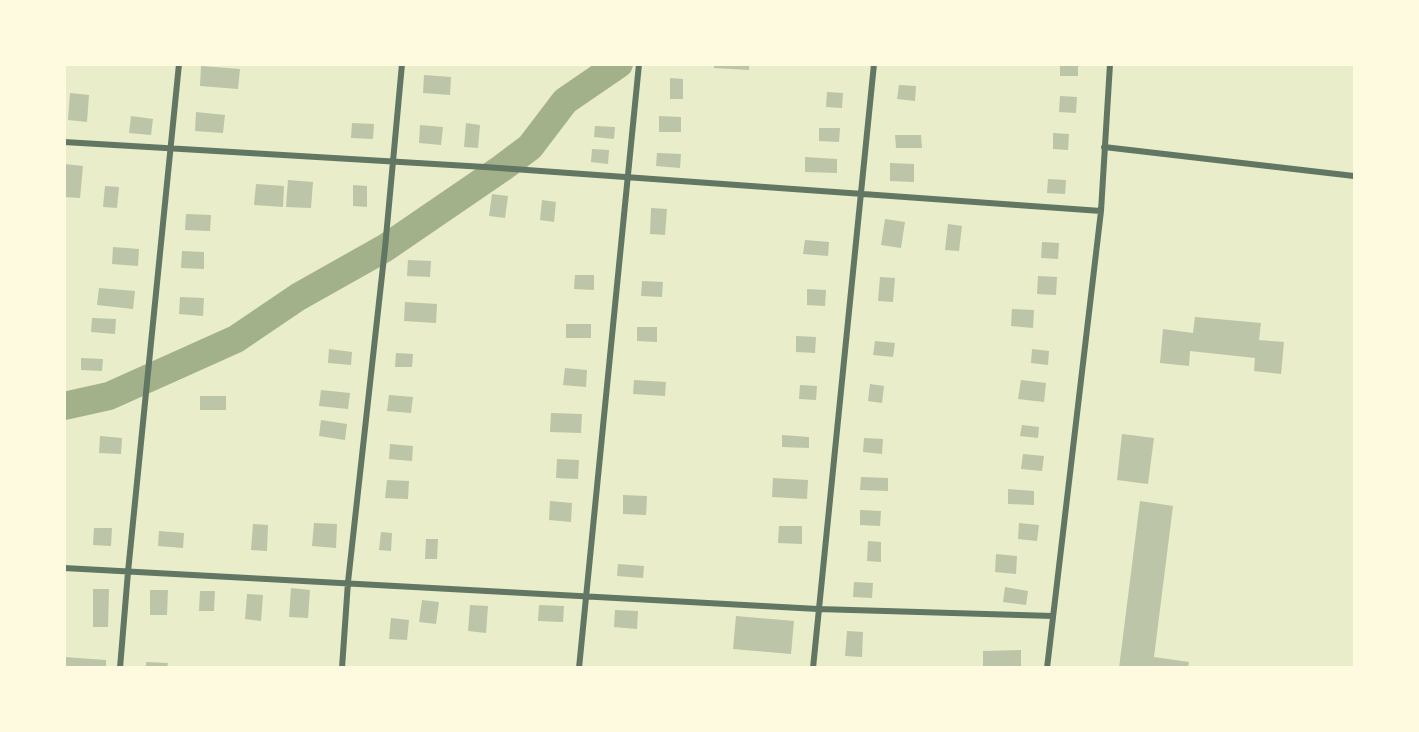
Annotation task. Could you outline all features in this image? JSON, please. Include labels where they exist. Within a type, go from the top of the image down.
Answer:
[{"type":"street","points":[[120,668],[179,64]]},
{"type":"street","points":[[342,668],[348,582],[394,163],[402,64]]},
{"type":"street","points":[[579,668],[639,64]]},
{"type":"street","points":[[813,668],[874,64]]},
{"type":"street","points":[[1047,668],[1101,211],[1110,64]]},
{"type":"street","points":[[64,142],[485,167],[1101,211]]},
{"type":"street","points":[[1104,147],[1354,176]]},
{"type":"street","points":[[64,567],[818,609],[1053,616]]},
{"type":"building","points":[[714,64],[749,64],[749,70],[714,68]]},
{"type":"building","points":[[1060,64],[1078,64],[1078,76],[1060,76]]},
{"type":"building","points":[[201,66],[240,69],[238,89],[200,86]]},
{"type":"building","points":[[424,75],[451,77],[450,95],[423,93]]},
{"type":"building","points":[[670,78],[683,79],[683,99],[670,99]]},
{"type":"building","points":[[899,85],[916,86],[915,101],[897,99]]},
{"type":"building","points":[[827,92],[843,93],[842,108],[826,107]]},
{"type":"building","points":[[70,93],[89,95],[87,122],[68,120]]},
{"type":"building","points":[[1060,96],[1077,97],[1076,113],[1059,112]]},
{"type":"building","points":[[196,112],[225,115],[223,133],[195,131]]},
{"type":"building","points":[[131,116],[153,119],[151,135],[129,133]]},
{"type":"building","points":[[659,116],[681,117],[681,132],[659,132]]},
{"type":"building","points":[[352,123],[374,124],[373,139],[351,138]]},
{"type":"building","points":[[466,123],[480,125],[478,148],[464,147]]},
{"type":"building","points":[[420,125],[443,127],[441,145],[419,143]]},
{"type":"building","points":[[595,126],[615,127],[614,139],[594,137]]},
{"type":"building","points":[[819,128],[840,128],[839,142],[819,141]]},
{"type":"building","points":[[1053,133],[1069,134],[1068,150],[1053,149]]},
{"type":"building","points":[[895,135],[921,135],[922,148],[896,148]]},
{"type":"building","points":[[592,149],[609,150],[608,164],[591,162]]},
{"type":"building","points":[[657,153],[681,154],[680,168],[656,166]]},
{"type":"building","points":[[805,157],[837,159],[837,173],[805,172]]},
{"type":"building","points":[[890,163],[914,164],[914,182],[890,181]]},
{"type":"building","points":[[64,164],[83,166],[80,198],[64,197]]},
{"type":"building","points":[[1048,179],[1066,180],[1065,194],[1047,193]]},
{"type":"building","points":[[288,180],[313,182],[311,208],[286,207]]},
{"type":"building","points":[[256,184],[284,186],[283,207],[254,205]]},
{"type":"building","points":[[353,185],[367,186],[367,207],[353,206]]},
{"type":"building","points":[[105,186],[119,187],[117,208],[103,207]]},
{"type":"building","points":[[492,194],[508,196],[505,218],[489,216]]},
{"type":"building","points":[[542,200],[556,202],[554,222],[540,220]]},
{"type":"building","points":[[651,208],[667,209],[665,235],[650,234]]},
{"type":"building","points":[[186,214],[211,215],[210,231],[185,230]]},
{"type":"building","points":[[885,219],[905,222],[901,248],[881,245]]},
{"type":"building","points":[[948,224],[962,226],[959,251],[945,250]]},
{"type":"building","points":[[805,240],[829,242],[828,256],[803,254]]},
{"type":"building","points":[[1042,242],[1059,243],[1058,259],[1041,258]]},
{"type":"building","points":[[113,247],[139,249],[138,266],[112,264]]},
{"type":"building","points":[[182,251],[204,252],[204,269],[181,268]]},
{"type":"building","points":[[408,260],[431,261],[430,277],[407,276]]},
{"type":"building","points":[[575,275],[594,275],[594,290],[574,289]]},
{"type":"building","points":[[1038,276],[1057,277],[1056,295],[1037,294]]},
{"type":"building","points":[[880,277],[895,278],[893,302],[878,301]]},
{"type":"building","points":[[642,281],[663,282],[662,297],[641,296]]},
{"type":"building","points":[[99,288],[135,291],[133,309],[97,305]]},
{"type":"building","points":[[807,289],[826,290],[825,306],[807,305]]},
{"type":"building","points":[[180,297],[204,298],[203,316],[179,314]]},
{"type":"building","points":[[405,302],[437,304],[436,323],[404,321]]},
{"type":"building","points":[[1012,309],[1034,310],[1033,328],[1011,326]]},
{"type":"building","points":[[1195,317],[1261,323],[1259,340],[1284,342],[1281,374],[1254,371],[1255,358],[1190,351],[1189,366],[1160,363],[1163,329],[1193,333]]},
{"type":"building","points":[[92,318],[116,319],[115,334],[91,332]]},
{"type":"building","points":[[566,324],[591,324],[591,338],[566,338]]},
{"type":"building","points":[[637,327],[657,327],[657,342],[637,341]]},
{"type":"building","points":[[796,336],[816,337],[815,353],[796,352]]},
{"type":"building","points":[[875,341],[895,343],[893,357],[873,355]]},
{"type":"building","points":[[329,349],[352,352],[351,365],[328,363]]},
{"type":"building","points":[[1032,349],[1049,351],[1048,365],[1031,363]]},
{"type":"building","points":[[396,353],[413,354],[412,367],[395,367]]},
{"type":"building","points":[[81,358],[103,359],[102,371],[81,370]]},
{"type":"building","points":[[565,368],[587,370],[586,387],[563,385]]},
{"type":"building","points":[[634,380],[666,382],[665,396],[633,394]]},
{"type":"building","points":[[1021,380],[1046,383],[1044,402],[1018,399]]},
{"type":"building","points":[[870,384],[884,386],[882,403],[868,401]]},
{"type":"building","points":[[800,385],[817,386],[816,400],[799,399]]},
{"type":"building","points":[[321,390],[350,393],[348,409],[319,406]]},
{"type":"building","points":[[389,395],[413,397],[411,413],[387,411]]},
{"type":"building","points":[[200,396],[226,396],[226,410],[200,410]]},
{"type":"building","points":[[551,413],[582,414],[581,433],[550,432]]},
{"type":"building","points":[[321,420],[347,424],[345,440],[319,436]]},
{"type":"building","points":[[1022,425],[1039,427],[1038,438],[1020,436]]},
{"type":"building","points":[[1122,434],[1154,438],[1148,484],[1117,480]]},
{"type":"building","points":[[782,435],[809,437],[809,448],[782,447]]},
{"type":"building","points":[[100,436],[122,438],[121,454],[99,453]]},
{"type":"building","points":[[864,438],[883,439],[882,454],[863,452]]},
{"type":"building","points":[[390,444],[413,446],[412,461],[389,459]]},
{"type":"building","points":[[1023,454],[1044,456],[1042,471],[1021,469]]},
{"type":"building","points":[[557,459],[579,460],[578,479],[556,478]]},
{"type":"building","points":[[861,477],[888,478],[888,491],[860,490]]},
{"type":"building","points":[[773,478],[808,480],[807,499],[772,497]]},
{"type":"building","points":[[387,480],[409,481],[408,499],[385,498]]},
{"type":"building","points":[[1008,489],[1034,491],[1034,505],[1008,504]]},
{"type":"building","points":[[623,495],[647,496],[646,515],[623,514]]},
{"type":"building","points":[[550,501],[572,503],[571,522],[549,520]]},
{"type":"building","points":[[1140,501],[1173,506],[1154,657],[1189,662],[1188,668],[1119,668]]},
{"type":"building","points":[[860,510],[881,511],[880,526],[860,525]]},
{"type":"building","points":[[314,523],[337,524],[336,548],[312,546]]},
{"type":"building","points":[[1019,523],[1039,525],[1037,541],[1018,539]]},
{"type":"building","points":[[253,524],[268,525],[267,551],[251,550]]},
{"type":"building","points":[[779,526],[802,526],[802,544],[778,543]]},
{"type":"building","points":[[94,528],[112,528],[111,546],[93,545]]},
{"type":"building","points":[[159,531],[184,533],[183,548],[158,546]]},
{"type":"building","points":[[381,532],[392,533],[391,551],[379,550]]},
{"type":"building","points":[[426,539],[438,539],[437,559],[425,559]]},
{"type":"building","points":[[868,541],[881,542],[881,562],[867,561]]},
{"type":"building","points":[[996,554],[1017,556],[1016,574],[995,572]]},
{"type":"building","points":[[618,564],[644,566],[643,578],[617,576]]},
{"type":"building","points":[[854,582],[873,583],[872,598],[853,597]]},
{"type":"building","points":[[1005,587],[1028,591],[1026,605],[1003,602]]},
{"type":"building","points":[[291,588],[310,590],[308,618],[289,617]]},
{"type":"building","points":[[93,589],[109,589],[108,627],[93,627]]},
{"type":"building","points":[[150,590],[168,590],[167,615],[150,615]]},
{"type":"building","points":[[200,591],[215,591],[214,611],[199,611]]},
{"type":"building","points":[[247,594],[263,595],[261,621],[245,619]]},
{"type":"building","points":[[422,600],[439,602],[436,624],[419,622]]},
{"type":"building","points":[[470,605],[488,606],[486,633],[468,631]]},
{"type":"building","points":[[539,605],[564,606],[563,622],[538,621]]},
{"type":"building","points":[[615,610],[638,611],[637,629],[614,627]]},
{"type":"building","points":[[736,616],[794,621],[791,654],[733,649]]},
{"type":"building","points":[[391,618],[409,620],[407,640],[389,639]]},
{"type":"building","points":[[847,631],[863,632],[862,657],[845,656]]},
{"type":"building","points":[[1021,650],[1021,667],[983,667],[983,651]]},
{"type":"building","points":[[64,657],[106,660],[106,668],[64,668]]},
{"type":"building","points":[[146,662],[168,663],[167,668],[146,668]]},
{"type":"waterway","points":[[64,406],[109,396],[236,339],[298,297],[385,248],[530,147],[565,101],[619,64]]}]
